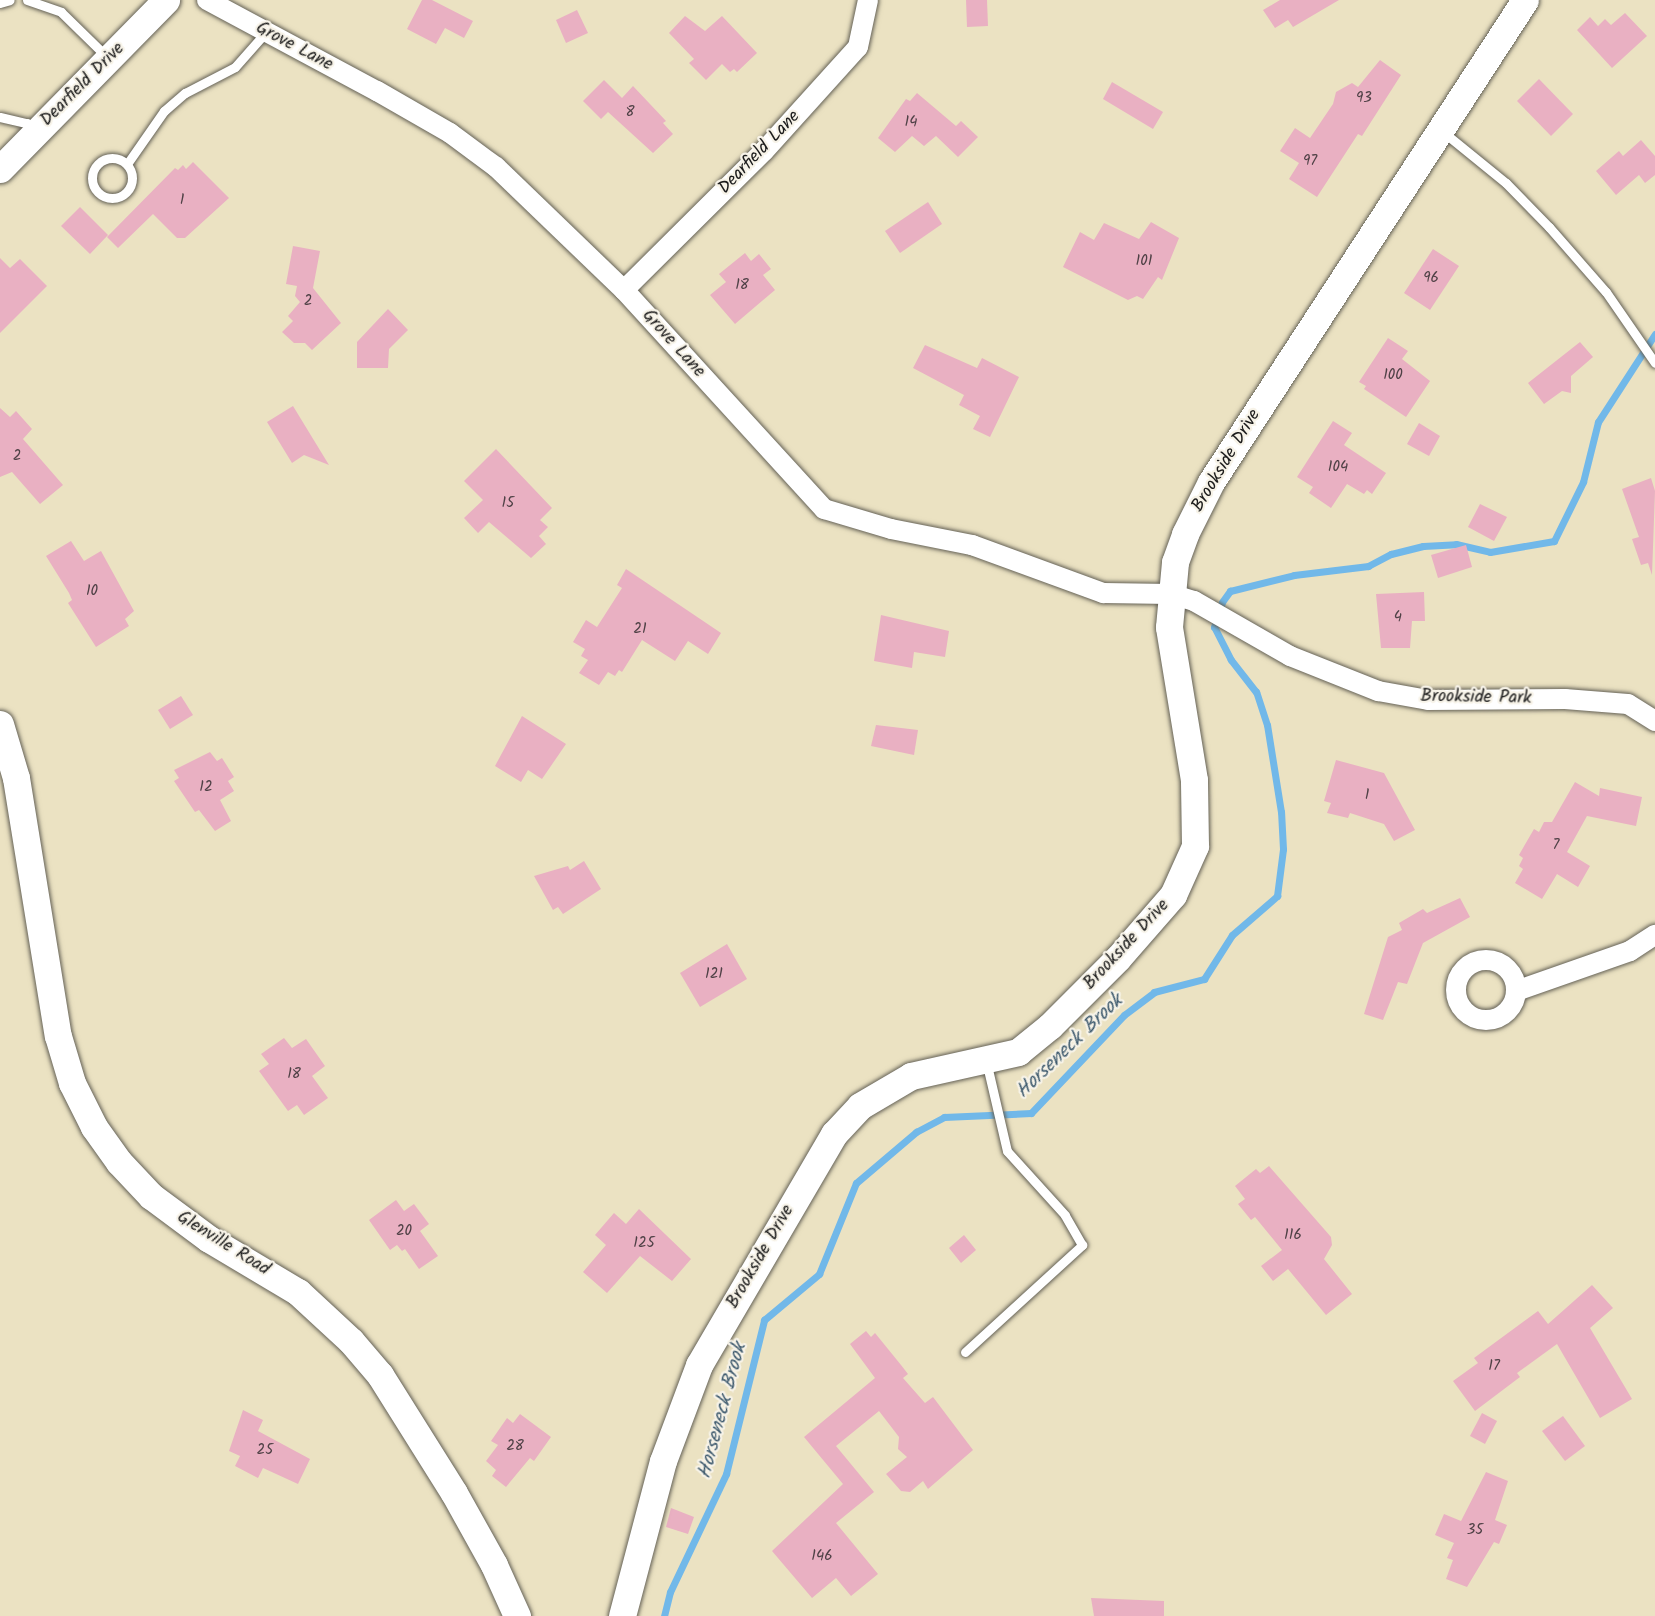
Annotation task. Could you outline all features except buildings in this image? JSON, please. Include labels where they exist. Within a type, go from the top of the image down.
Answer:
[{"type":"street","name":"Dearfield Drive","points":[[0,169],[166,0]]},
{"type":"street","name":"Grove Lane","points":[[207,0],[450,133],[524,191],[624,290],[824,509],[891,529],[972,545],[1103,593],[1182,597]]},
{"type":"street","name":"Dearfield Lane","points":[[624,290],[764,151],[858,47],[868,0]]},
{"type":"street","name":"Brookside Drive","points":[[622,1616],[663,1461],[699,1365],[834,1134],[860,1106],[884,1088],[911,1076],[1018,1052],[1050,1026],[1119,958],[1173,895],[1195,846],[1194,780],[1171,652],[1182,597],[1175,562],[1185,534],[1211,482],[1525,0]]},
{"type":"street","name":"Brookside Park","points":[[1182,597],[1290,656],[1378,691],[1428,700],[1565,699],[1628,704],[1655,721]]},
{"type":"street","name":"Glenville Road","points":[[0,724],[16,778],[58,1036],[72,1083],[94,1127],[119,1162],[152,1196],[209,1239],[298,1292],[351,1341],[380,1375],[448,1484],[494,1565],[517,1616]]},
{"type":"street","points":[[1516,991],[1630,951],[1655,935]]},
{"type":"lane","points":[[0,3],[10,0]]},
{"type":"lane","points":[[27,0],[61,12],[108,59]]},
{"type":"lane","points":[[127,164],[115,158],[96,165],[92,184],[100,195],[113,199],[125,194],[132,183],[127,164],[164,111],[185,93],[235,67],[266,32]]},
{"type":"lane","points":[[0,117],[27,123],[36,132]]},
{"type":"lane","points":[[1440,129],[1506,183],[1549,227],[1606,292],[1655,363]]},
{"type":"lane","points":[[965,1352],[1082,1245],[1059,1207],[1011,1158],[995,1108],[986,1061]]},
{"type":"waterway","name":"Horseneck Brook","points":[[664,1616],[670,1592],[726,1474],[764,1320],[819,1274],[856,1183],[916,1132],[944,1117],[1031,1113],[1124,1015],[1154,992],[1204,979],[1232,935],[1277,896],[1283,849],[1281,812],[1267,725],[1256,692],[1231,660],[1214,627],[1222,602],[1230,591],[1294,575],[1368,566],[1391,554],[1423,546],[1456,544],[1490,552],[1554,541],[1583,482],[1598,422],[1655,334]]}]
